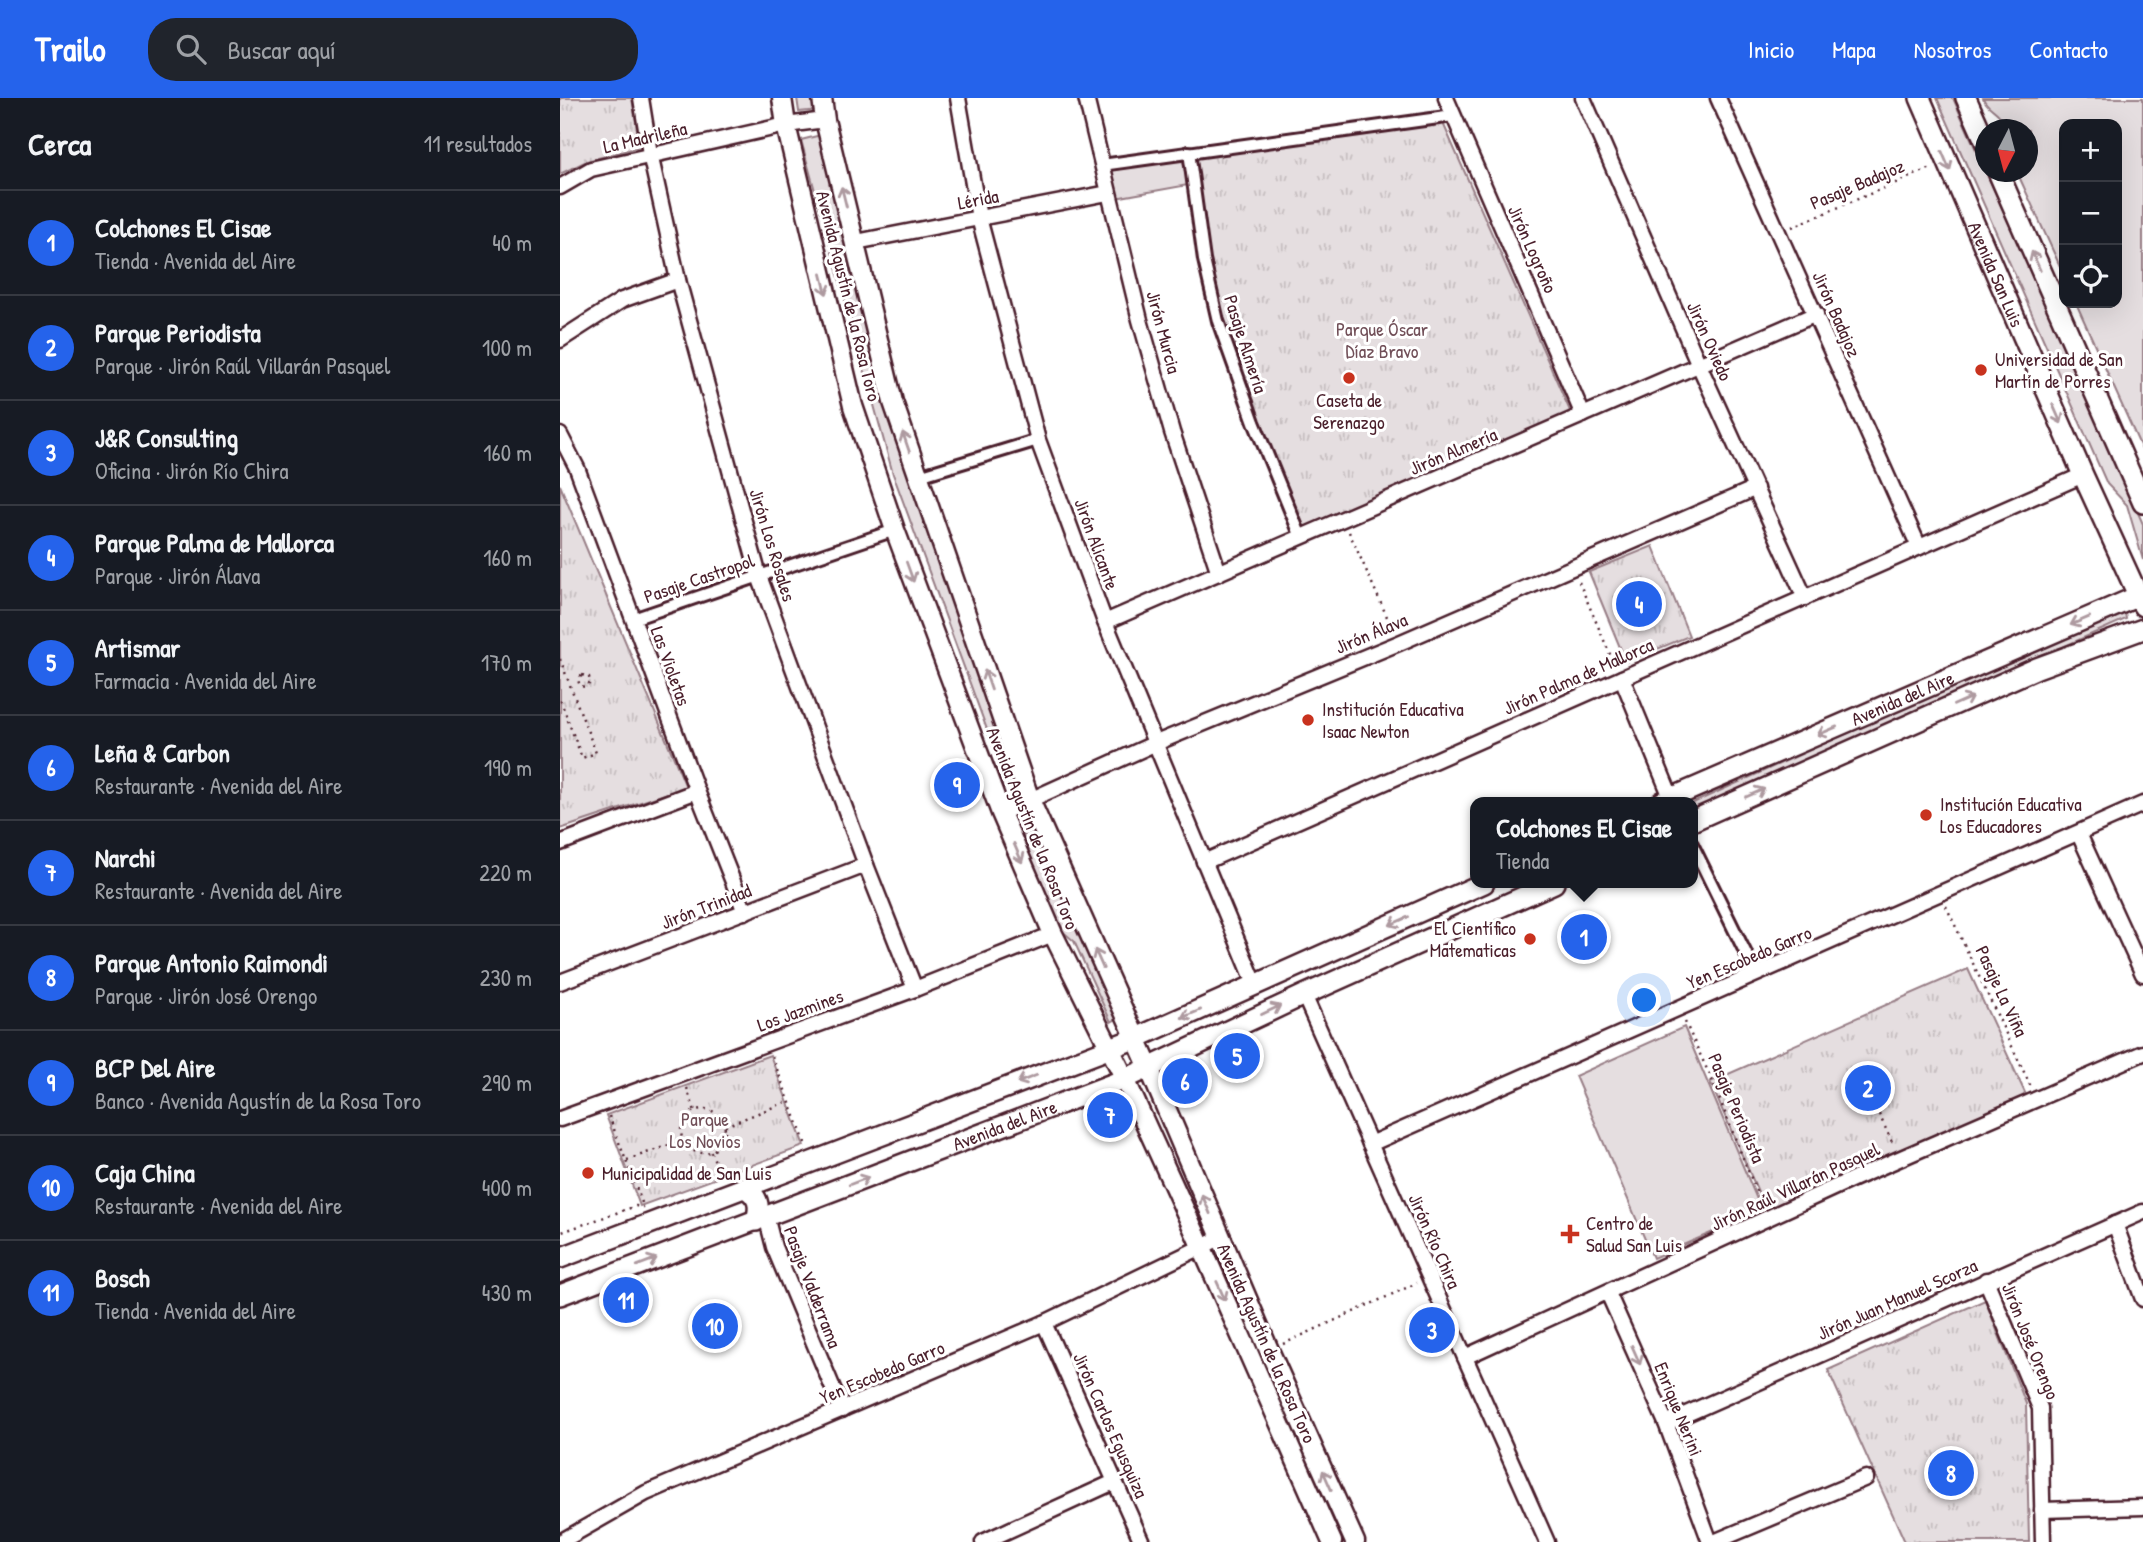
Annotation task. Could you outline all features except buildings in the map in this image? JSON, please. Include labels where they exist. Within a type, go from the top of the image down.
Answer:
[{"type":"main road","name":"Avenida San Luis","points":[[1920,98],[2083,475],[2141,598]]},
{"type":"main road","points":[[1966,98],[1975,119]]},
{"type":"main road","points":[[2002,182],[2143,503]]},
{"type":"main road","name":"Avenida del Aire","points":[[1678,797],[2141,598]]},
{"type":"main road","name":"Avenida del Aire","points":[[1698,818],[2037,668],[2143,629]]},
{"type":"main road","points":[[1134,1039],[1472,888]]},
{"type":"main road","name":"Avenida del Aire","points":[[560,1295],[1125,1079],[1543,888]]},
{"type":"main road","name":"Avenida del Aire","points":[[560,1258],[1134,1039]]},
{"type":"main road","points":[[744,1187],[758,1199],[761,1218]]},
{"type":"street","name":"Jirón Los Rosales","points":[[641,98],[650,154],[678,280],[760,576],[866,865],[915,989]]},
{"type":"street","name":"Avenida Agustín de la Rosa Toro","points":[[782,98],[786,125],[853,406],[895,530],[1000,813],[1053,934],[1125,1079],[1202,1248],[1330,1542]]},
{"type":"street","name":"Avenida Agustín de la Rosa Toro","points":[[822,98],[893,402],[1030,800],[1355,1542]]},
{"type":"street","name":"Jirón Alicante","points":[[958,98],[979,218],[1038,440],[1105,622],[1256,986]]},
{"type":"street","name":"Jirón Murcia","points":[[1086,98],[1140,320],[1169,420],[1219,573]]},
{"type":"street","name":"Jirón Logroño","points":[[1447,98],[1583,415]]},
{"type":"street","name":"Jirón Oviedo","points":[[1583,98],[1699,365],[1805,598]]},
{"type":"street","name":"Jirón Badajoz","points":[[1718,98],[1919,547]]},
{"type":"street","points":[[1102,164],[1453,116]]},
{"type":"street","name":"La Madrileña","points":[[560,187],[591,169],[650,154],[786,125],[825,120]]},
{"type":"street","name":"Pasaje Almería","points":[[1189,152],[1204,260],[1218,321],[1254,422],[1301,537]]},
{"type":"street","name":"Lérida","points":[[856,242],[1108,193]]},
{"type":"street","points":[[560,340],[622,300],[678,280]]},
{"type":"street","name":"Jirón Almería","points":[[1105,622],[1816,314]]},
{"type":"street","name":"Las Violetas","points":[[560,435],[577,468],[745,912]]},
{"type":"street","points":[[919,476],[1038,440]]},
{"type":"street","name":"Jirón Palma de Mallorca","points":[[1204,862],[2083,475]]},
{"type":"street","name":"Jirón Álava","points":[[1000,813],[1156,743],[1399,643],[1756,488]]},
{"type":"street","name":"Pasaje Castropol","points":[[633,619],[895,530]]},
{"type":"street","points":[[1622,678],[1667,797]]},
{"type":"street","points":[[560,843],[697,791]]},
{"type":"street","name":"Yen Escobedo Garro","points":[[1370,1144],[2143,804]]},
{"type":"street","points":[[2079,834],[2143,974]]},
{"type":"street","points":[[1698,856],[1756,974]]},
{"type":"street","name":"Jirón Trinidad","points":[[560,982],[866,865]]},
{"type":"street","name":"Los Jazmines","points":[[560,1119],[915,989],[1053,934]]},
{"type":"street","name":"Jirón Río Chira","points":[[1304,995],[1545,1541]]},
{"type":"street","name":"Jirón Raúl Villarán Pasquel","points":[[1465,1357],[1900,1158],[2143,1053]]},
{"type":"street","name":"Jirón Juan Manuel Scorza","points":[[1667,1423],[2143,1212]]},
{"type":"street","name":"Pasaje Valderrama","points":[[761,1218],[842,1410]]},
{"type":"street","points":[[2115,1224],[2143,1299]]},
{"type":"street","name":"Yen Escobedo Garro","points":[[560,1542],[646,1493],[1044,1323],[1220,1238]]},
{"type":"street","name":"Jirón José Orengo","points":[[1986,1280],[2040,1408],[2043,1542]]},
{"type":"street","name":"Enrique Nerini","points":[[1608,1293],[1667,1423],[1712,1542]]},
{"type":"street","name":"Jirón Carlos Egusquiza","points":[[1044,1323],[1142,1542]]},
{"type":"street","points":[[1712,1542],[1866,1478]]},
{"type":"street","points":[[983,1542],[1114,1482]]},
{"type":"street","points":[[2042,1510],[2143,1507]]},
{"type":"path","name":"Pasaje Badajoz","points":[[1779,233],[1946,162]]},
{"type":"path","points":[[1343,519],[1399,643]]},
{"type":"path","points":[[1572,568],[1622,678]]},
{"type":"path","points":[[560,659],[596,753],[582,758],[560,699]]},
{"type":"path","name":"Pasaje La Viña","points":[[1941,895],[2037,1099]]},
{"type":"path","name":"Pasaje Periodista","points":[[1679,1008],[1712,1080],[1768,1219]]},
{"type":"path","points":[[767,1043],[812,1161]]},
{"type":"path","points":[[685,1084],[695,1111]]},
{"type":"path","points":[[1867,1089],[1900,1158]]},
{"type":"path","points":[[725,1126],[789,1101]]},
{"type":"path","points":[[695,1111],[713,1112],[722,1119],[725,1126],[722,1144],[711,1152],[699,1153],[692,1150],[683,1140],[682,1124],[695,1111]]},
{"type":"path","points":[[607,1113],[644,1208]]},
{"type":"path","points":[[626,1161],[683,1140]]},
{"type":"path","points":[[711,1152],[722,1179]]},
{"type":"path","points":[[1269,1350],[1429,1277]]},
{"type":"green space","points":[[560,98],[632,98],[640,147],[587,161],[560,174]]},
{"type":"green space","points":[[797,98],[817,98],[819,110],[799,112]]},
{"type":"green space","points":[[1937,98],[1953,98],[1975,147],[1975,182],[1990,182],[2143,524],[2143,560],[2127,505],[2107,484]]},
{"type":"green space","points":[[1983,98],[2143,98],[2143,452],[2078,308],[2122,308],[2122,119],[2059,119],[2059,264],[2022,182],[2038,182],[2038,119],[2001,119]]},
{"type":"green space","name":"Parque Óscar Díaz Bravo","points":[[1443,123],[1574,420],[1305,536],[1230,347],[1210,261],[1194,156]]},
{"type":"green space","points":[[825,134],[895,426],[1018,779],[1007,784],[893,474],[801,140]]},
{"type":"green space","points":[[1184,159],[1188,185],[1115,198],[1108,171]]},
{"type":"green space","points":[[560,485],[686,787],[560,829]]},
{"type":"green space","points":[[1653,546],[1689,636],[1626,662],[1589,572]]},
{"type":"green space","points":[[2124,608],[2126,619],[2065,646],[2021,673],[1699,817],[1698,801]]},
{"type":"green space","points":[[1036,829],[1118,1018],[1111,1022],[1074,941],[1061,930],[1022,836]]},
{"type":"green space","points":[[1968,969],[2026,1095],[1766,1210],[1710,1082]]},
{"type":"green space","points":[[1684,1027],[1762,1211],[1653,1258],[1575,1076]]},
{"type":"green space","name":"Parque Los Novios","points":[[770,1055],[804,1146],[640,1206],[606,1115]]},
{"type":"green space","points":[[1985,1300],[2026,1404],[2029,1542],[1905,1542],[1828,1370]]},
{"type":"place","name":"Universidad de San Martín de Porres","points":[[1981,370]]},
{"type":"place","name":"Caseta de Serenazgo","points":[[1349,378]]},
{"type":"place","name":"Parque Palma de Mallorca","points":[[1639,604]]},
{"type":"place","name":"Institución Educativa Isaac Newton","points":[[1308,720]]},
{"type":"place","name":"BCP Del Aire","points":[[957,785]]},
{"type":"place","name":"Institución Educativa Los Educadores","points":[[1926,815]]},
{"type":"place","name":"Colchones El Cisae","points":[[1584,937]]},
{"type":"place","name":"El Científico Matematicas","points":[[1530,939]]},
{"type":"place","name":"Artismar","points":[[1237,1056]]},
{"type":"place","name":"Leña & Carbon","points":[[1185,1081]]},
{"type":"place","name":"Parque Periodista","points":[[1868,1088]]},
{"type":"place","name":"Narchi","points":[[1110,1115]]},
{"type":"place","name":"Municipalidad de San Luis","points":[[588,1173]]},
{"type":"place","name":"Centro de Salud San Luis","points":[[1570,1234]]},
{"type":"place","name":"Bosch","points":[[626,1300]]},
{"type":"place","name":"Caja China","points":[[715,1326]]},
{"type":"place","name":"J&R Consulting","points":[[1432,1330]]},
{"type":"place","name":"Parque Antonio Raimondi","points":[[1951,1473]]}]
